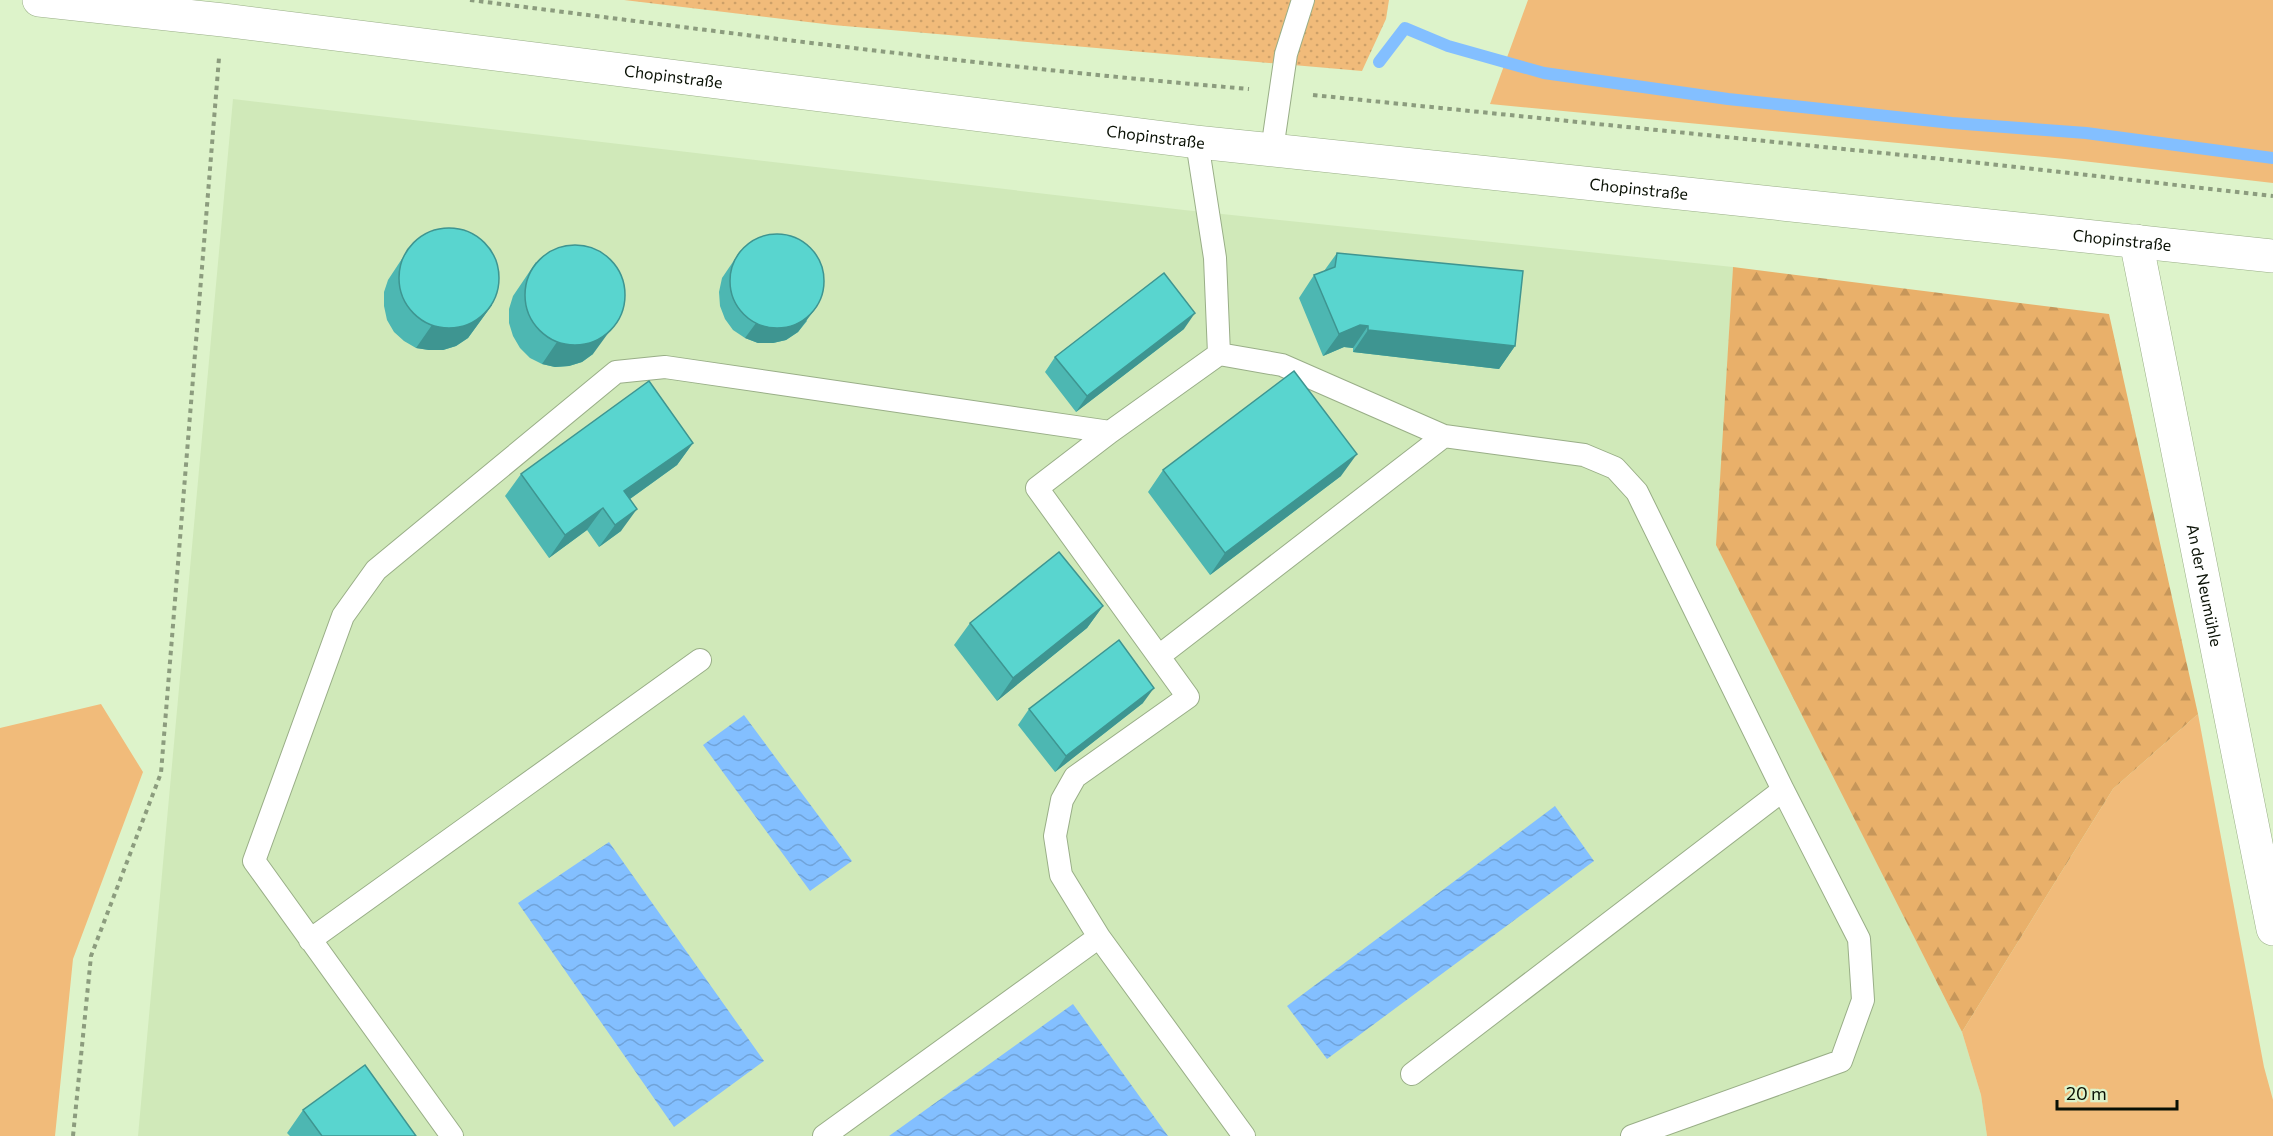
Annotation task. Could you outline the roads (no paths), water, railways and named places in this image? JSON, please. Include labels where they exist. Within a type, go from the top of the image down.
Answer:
[{"type":"main road","name":"Chopinstraße","points":[[39,0],[223,20],[1197,142],[2273,256]]},
{"type":"main road","name":"An der Neumühle","points":[[2136,241],[2273,929]]},
{"type":"lane","points":[[1272,150],[1286,54],[1303,0]]},
{"type":"lane","points":[[1197,142],[1215,258],[1219,354]]},
{"type":"lane","points":[[1244,1136],[1099,937],[1061,875],[1055,836],[1062,800],[1075,777],[1188,697],[1037,488],[1110,432],[1219,354],[1282,365],[1444,436],[1584,455],[1615,468],[1637,492],[1782,790],[1859,939],[1863,1000],[1841,1061],[1632,1136]]},
{"type":"lane","points":[[452,1136],[254,861],[343,616],[376,570],[616,372],[665,367],[1110,432]]},
{"type":"lane","points":[[1158,656],[1444,436]]},
{"type":"lane","points":[[310,940],[700,660]]},
{"type":"lane","points":[[1412,1074],[1782,790]]},
{"type":"lane","points":[[833,1133],[1099,937]]},
{"type":"water","points":[[744,715],[852,861],[810,891],[703,745]]},
{"type":"water","points":[[1555,806],[1594,861],[1327,1059],[1287,1006]]},
{"type":"water","points":[[609,842],[764,1061],[674,1127],[518,903]]},
{"type":"water","points":[[1073,1004],[1168,1136],[889,1136]]},
{"type":"waterway","points":[[1379,62],[1405,28],[1448,46],[1544,73],[1728,99],[1952,123],[2086,133],[2273,158]]}]
